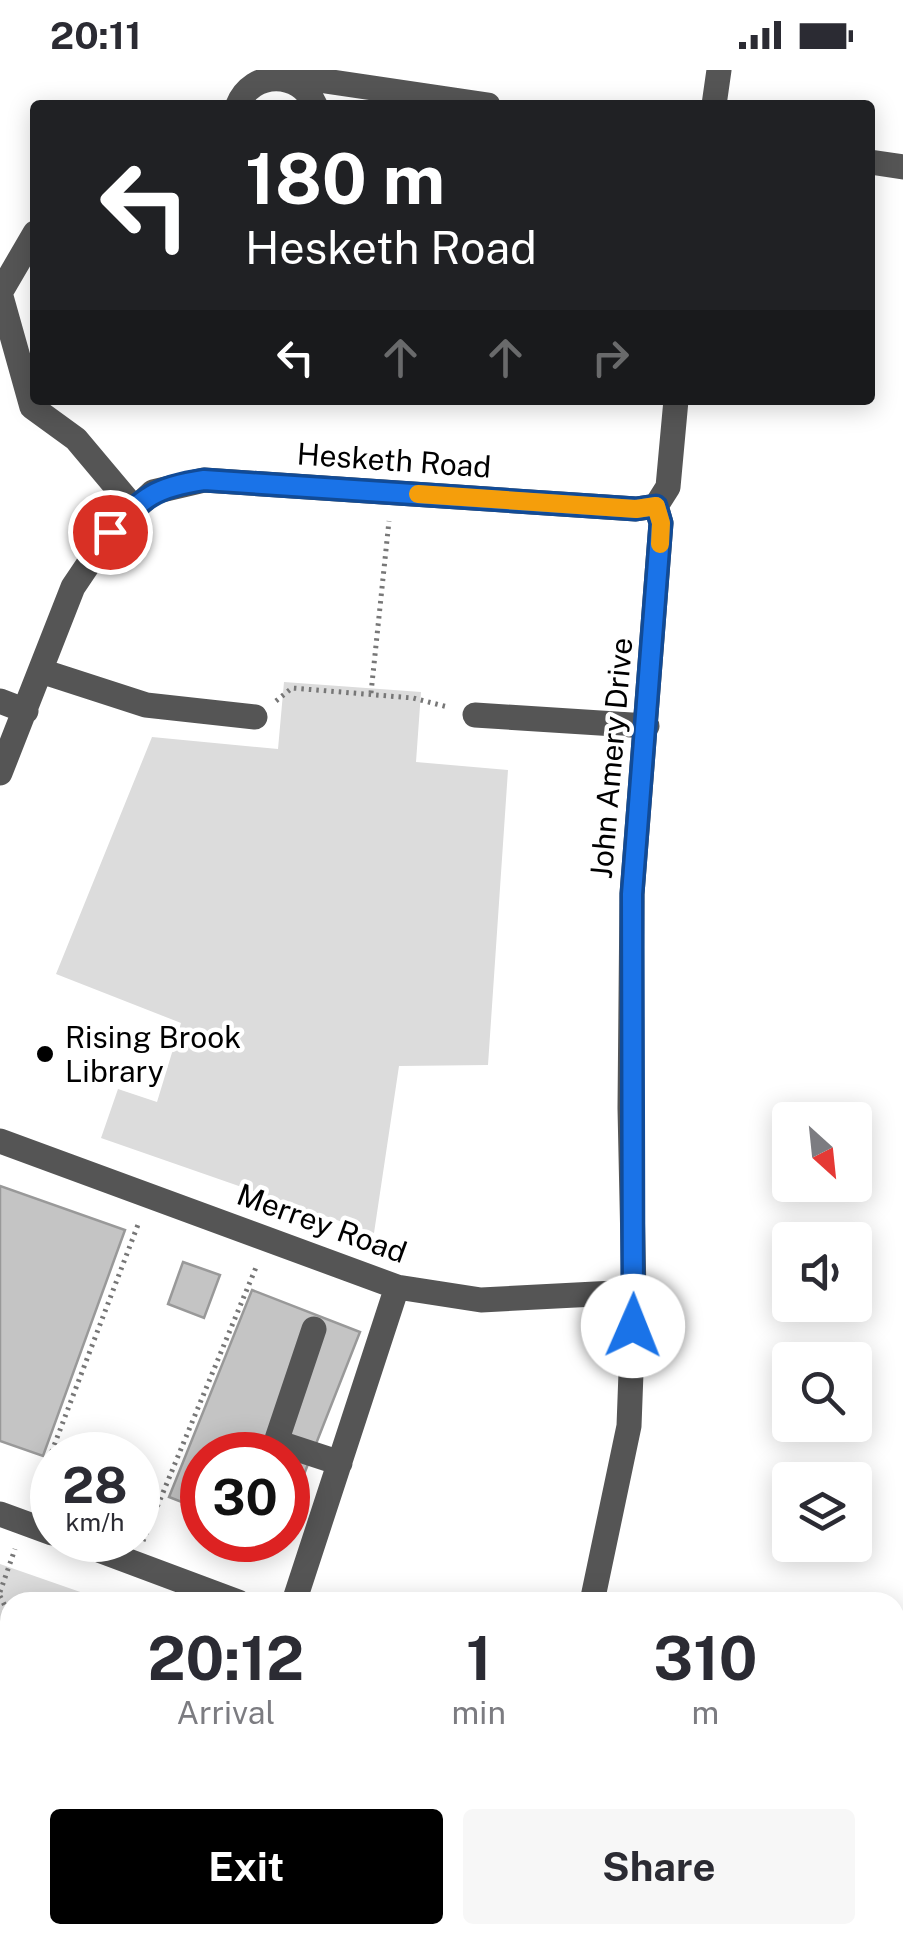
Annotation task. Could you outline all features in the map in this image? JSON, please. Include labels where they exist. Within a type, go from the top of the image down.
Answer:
[{"type":"street","points":[[715,100],[720,70]]},
{"type":"street","points":[[241,100],[250,84],[264,76],[291,76],[454,100]]},
{"type":"street","points":[[291,76],[310,91],[313,100]]},
{"type":"street","points":[[875,163],[903,167]]},
{"type":"street","points":[[30,242],[0,293],[30,400]]},
{"type":"street","points":[[31,405],[76,439],[134,508]]},
{"type":"street","name":"John Amery Drive","points":[[594,1592],[629,1426],[634,1292],[630,1108],[632,894],[661,523],[656,506],[668,487],[676,405]]},
{"type":"street","name":"Hesketh Road","points":[[0,773],[73,587],[110,532],[153,492],[204,480],[636,509],[656,506]]},
{"type":"street","points":[[41,671],[146,704],[255,717]]},
{"type":"street","points":[[0,700],[26,711]]},
{"type":"street","points":[[476,715],[647,726]]},
{"type":"street","name":"Merrey Road","points":[[0,1141],[397,1286],[481,1300],[634,1292]]},
{"type":"street","points":[[297,1592],[397,1286]]},
{"type":"street","points":[[314,1329],[276,1442],[340,1463]]},
{"type":"street","points":[[135,1562],[212,1592]]},
{"type":"path","points":[[371,694],[392,493]]},
{"type":"path","points":[[255,717],[292,688],[413,698],[476,715]]},
{"type":"path","points":[[0,1592],[12,1518],[149,1196]]},
{"type":"path","points":[[160,1501],[268,1239]]},
{"type":"shaded area","points":[[284,682],[421,692],[416,762],[508,770],[488,1065],[399,1066],[374,1233],[101,1138],[118,1089],[157,1102],[181,1023],[56,974],[152,737],[278,749]]},
{"type":"shaded area","points":[[0,1564],[80,1592],[0,1592]]},
{"type":"building","points":[[0,1186],[125,1230],[52,1432],[30,1432],[30,1451],[0,1441]]},
{"type":"building","points":[[183,1262],[220,1275],[204,1318],[168,1304]]},
{"type":"building","points":[[252,1290],[360,1332],[310,1459],[310,1432],[195,1432]]},
{"type":"building","points":[[180,1470],[180,1501],[169,1497]]},
{"type":"slow traffic","points":[[418,494],[636,509],[656,506],[661,523],[660,544]]},
{"type":"place","name":"Rising Brook Library","points":[[45,1054]]},
{"type":"route","points":[[110,532],[153,492],[204,480],[636,509],[656,506],[661,523],[632,894],[633,1326]]}]
